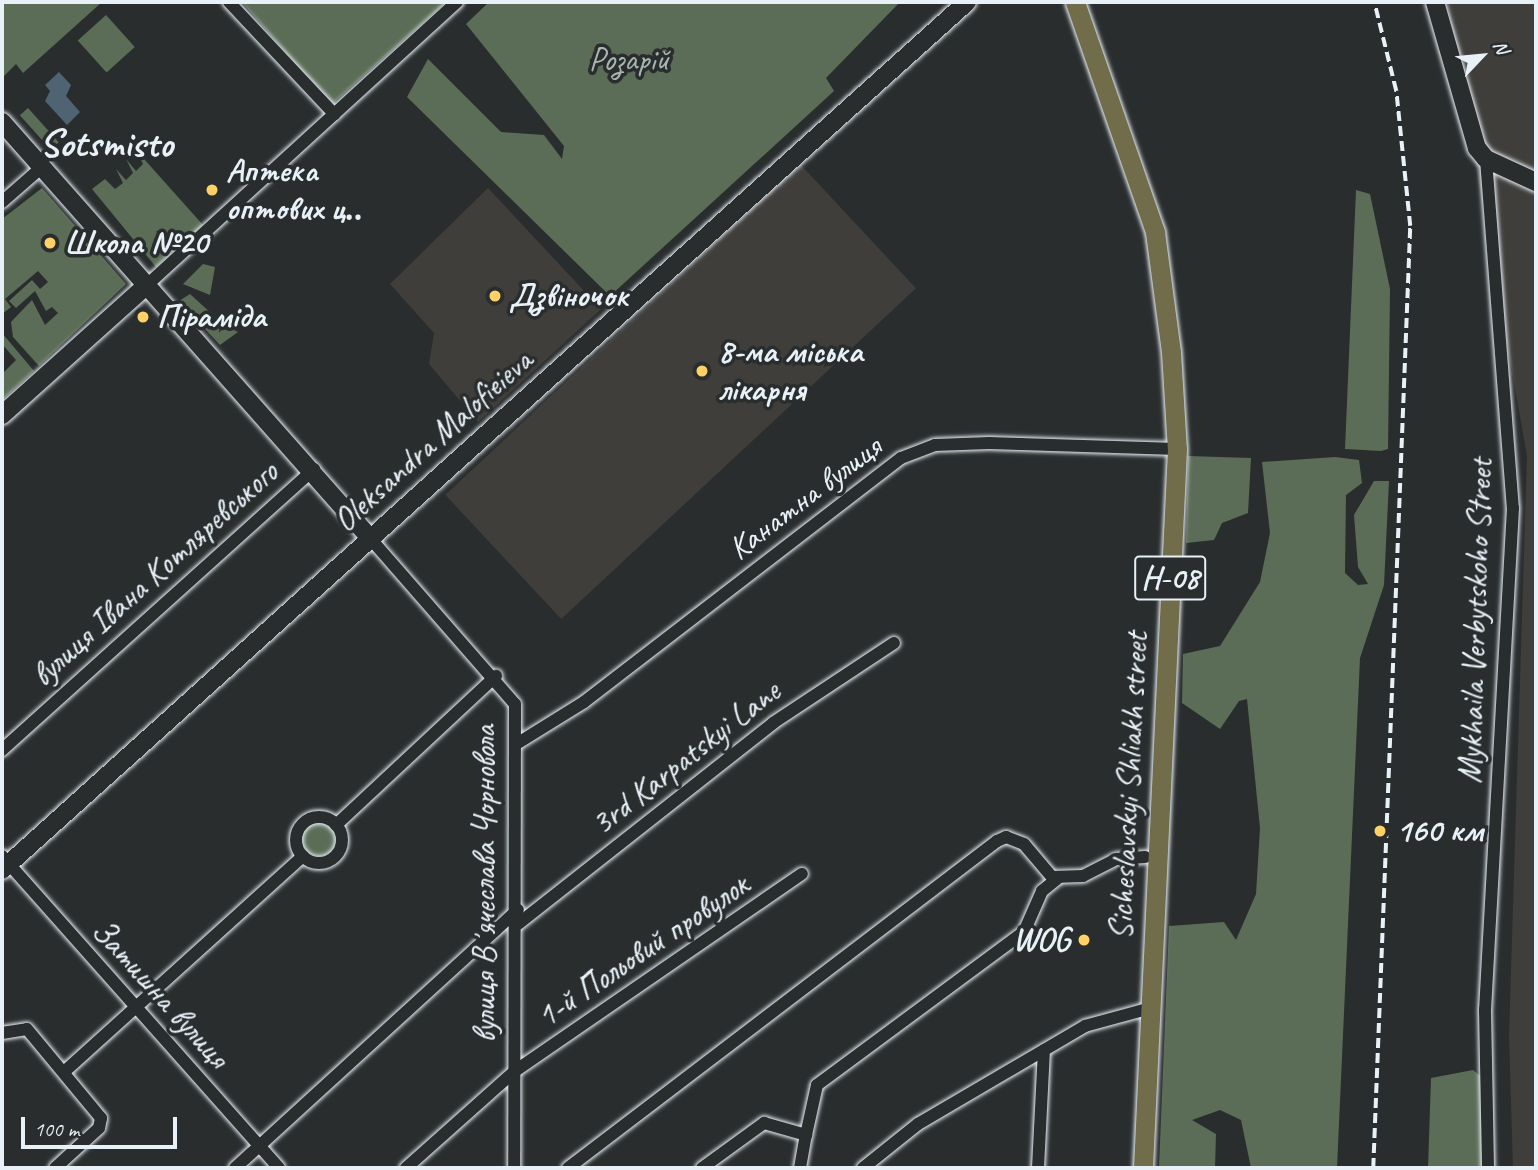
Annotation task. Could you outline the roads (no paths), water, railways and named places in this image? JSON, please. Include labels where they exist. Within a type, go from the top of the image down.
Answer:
[{"type":"main road","name":"Sicheslavskyi Shliakh street","points":[[1075,2],[1163,267],[1177,449],[1143,1168]]},
{"type":"street","points":[[229,2],[334,114]]},
{"type":"street","points":[[2,415],[457,2]]},
{"type":"street","name":"Oleksandra Malofieieva","points":[[4,863],[967,2]]},
{"type":"street","points":[[1435,2],[1468,127],[1486,159],[1536,182]]},
{"type":"street","name":"вулиця Вʼячеслава Чорновола","points":[[2,122],[314,469],[370,538],[496,676],[515,704],[518,743],[518,924],[514,1168]]},
{"type":"street","name":"Mykhaila Verbytskoho Street","points":[[1486,159],[1513,508],[1485,1010],[1488,1168]]},
{"type":"street","points":[[2,202],[41,167]]},
{"type":"street","name":"Канатна вулиця","points":[[518,743],[584,702],[901,458],[935,445],[1177,449]]},
{"type":"street","name":"вулиця Івана Котляревського","points":[[2,750],[314,469]]},
{"type":"street","name":"3rd Karpatskyi Lane","points":[[518,924],[773,723],[894,643]]},
{"type":"street","points":[[336,825],[496,676]]},
{"type":"street","points":[[316,817],[336,825],[341,839],[337,853],[324,862],[303,856],[296,836],[303,823],[316,817]]},
{"type":"street","points":[[568,1168],[770,1011],[871,942],[997,841],[1015,838],[1045,873],[1059,878]]},
{"type":"street","points":[[64,1072],[303,856]]},
{"type":"street","points":[[800,1168],[817,1085],[940,988],[1024,932],[1042,891],[1059,878],[1145,857]]},
{"type":"street","name":"Затишна вулиця","points":[[4,863],[279,1168]]},
{"type":"street","name":"1-й Польовий провулок","points":[[406,1168],[515,1071],[802,874]]},
{"type":"street","points":[[518,890],[540,908]]},
{"type":"street","points":[[234,1168],[518,910]]},
{"type":"street","points":[[863,1168],[918,1124],[1044,1050],[1111,1015],[1151,1008]]},
{"type":"street","points":[[2,1033],[27,1028],[97,1108],[101,1124],[55,1168]]},
{"type":"street","points":[[1038,1168],[1044,1050]]},
{"type":"street","points":[[702,1168],[764,1123],[806,1135]]},
{"type":"water","points":[[59,72],[71,85],[66,96],[80,112],[67,125],[45,101],[50,91],[45,85]]},
{"type":"railway","points":[[1373,1168],[1410,226],[1396,91],[1374,2]]},
{"type":"place","name":"Аптека оптових ц‥","points":[[212,190]]},
{"type":"place","name":"Школа №20","points":[[50,243]]},
{"type":"place","name":"Дзвіночок","points":[[495,296]]},
{"type":"place","name":"Піраміда","points":[[143,317]]},
{"type":"place","name":"8-ма міська лікарня","points":[[702,371]]},
{"type":"place","name":"160 км","points":[[1380,831]]},
{"type":"place","name":"WOG","points":[[1084,940]]},
{"type":"district","name":"Sotsmisto","points":[[106,143]]},
{"type":"park label","name":"Розарій","points":[[629,60]]}]
